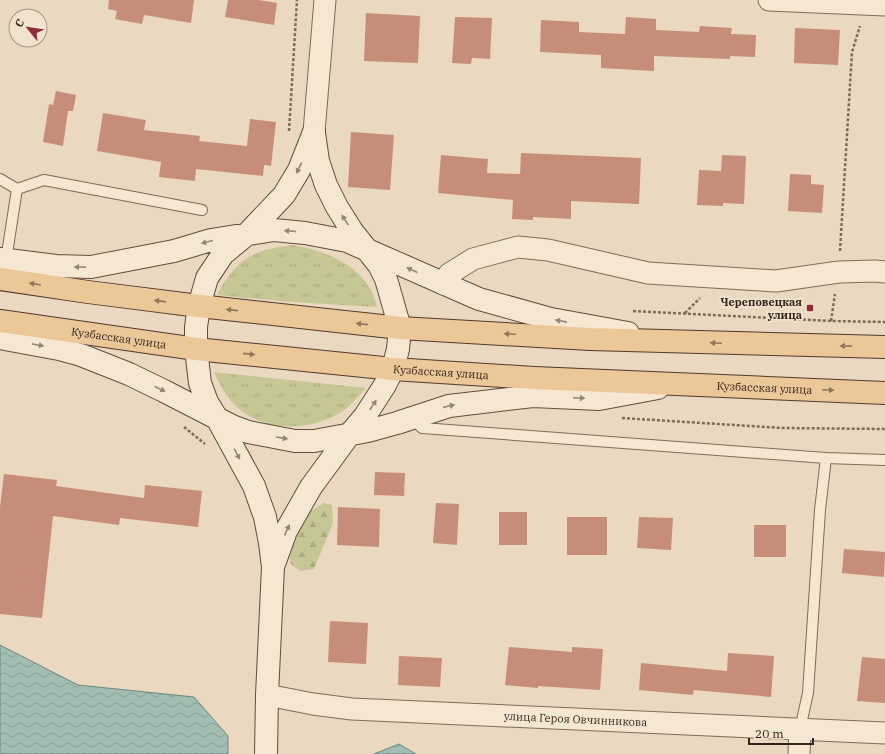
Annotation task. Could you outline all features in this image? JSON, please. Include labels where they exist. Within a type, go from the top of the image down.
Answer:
[{"type":"main road","points":[[2,266],[88,292],[400,328],[590,339],[885,347]]},
{"type":"main road","name":"Кузбасская улица","points":[[0,321],[196,348],[393,369],[534,378],[885,393]]},
{"type":"street","points":[[273,567],[286,531],[311,488],[349,435],[365,416],[393,369],[398,349],[400,328],[386,279],[368,250],[352,231],[337,207],[326,184],[318,161],[314,132],[325,0]]},
{"type":"street","points":[[769,0],[873,3]]},
{"type":"street","points":[[266,754],[267,695],[273,567],[265,517],[254,486],[207,402],[200,383],[196,348],[199,306],[208,278],[223,254],[246,236],[284,195],[299,170],[314,132]]},
{"type":"street","points":[[2,266],[91,267],[174,251],[211,240],[246,236],[274,230],[305,233],[347,241],[479,300],[551,319],[682,342]]},
{"type":"street","points":[[443,284],[449,274],[473,259],[518,247],[548,250],[648,273],[776,281],[839,272],[885,272]]},
{"type":"street","points":[[0,338],[59,349],[81,355],[136,377],[218,420],[248,432],[295,440],[314,441],[349,435],[412,418],[449,406],[533,396],[599,399],[677,384]]},
{"type":"street","name":"улица Героя Овчинникова","points":[[267,695],[313,704],[352,709],[885,733]]},
{"type":"street","points":[[800,729],[800,754]]},
{"type":"lane","points":[[0,179],[17,189],[44,180],[202,210]]},
{"type":"lane","points":[[2,266],[17,189]]},
{"type":"lane","points":[[412,418],[422,428],[826,458],[885,460]]},
{"type":"lane","points":[[800,729],[808,693],[820,510],[826,458]]},
{"type":"path","points":[[289,132],[297,0]]},
{"type":"path","points":[[830,321],[839,272],[852,52],[873,3]]},
{"type":"path","points":[[618,418],[782,428],[885,429]]},
{"type":"path","points":[[178,423],[207,446]]},
{"type":"green space","points":[[293,245],[314,250],[336,258],[354,270],[370,289],[377,307],[292,302],[217,295],[231,273],[247,258],[256,253]]},
{"type":"green space","points":[[214,372],[366,388],[344,411],[327,419],[312,424],[283,426],[268,424],[255,419],[242,411],[231,401],[221,387]]},
{"type":"green space","points":[[324,503],[332,505],[333,523],[314,569],[300,571],[291,564],[289,557],[296,537],[309,512]]},
{"type":"water","points":[[0,645],[78,685],[194,697],[228,736],[228,754],[0,754]]},
{"type":"water","points":[[399,744],[416,754],[374,754]]},
{"type":"building","points":[[109,0],[194,0],[191,23],[144,15],[142,24],[115,19],[117,11],[108,9]]},
{"type":"building","points":[[228,0],[259,0],[277,3],[274,25],[225,17]]},
{"type":"building","points":[[366,13],[420,16],[418,63],[364,61]]},
{"type":"building","points":[[455,17],[492,18],[490,59],[472,58],[471,64],[452,63]]},
{"type":"building","points":[[626,17],[656,19],[656,30],[699,32],[700,26],[732,28],[731,34],[756,35],[755,57],[730,56],[730,59],[654,56],[654,71],[601,68],[601,55],[540,52],[541,20],[579,22],[579,32],[625,34]]},
{"type":"building","points":[[795,28],[840,30],[838,65],[794,63]]},
{"type":"building","points":[[56,91],[76,95],[73,111],[68,111],[63,146],[43,142],[49,104],[53,105]]},
{"type":"building","points":[[103,113],[146,120],[144,130],[200,136],[199,141],[247,146],[250,119],[276,122],[271,166],[264,165],[263,176],[196,169],[195,181],[159,177],[161,162],[97,151]]},
{"type":"building","points":[[351,132],[394,135],[390,190],[348,187]]},
{"type":"building","points":[[521,153],[641,158],[639,204],[571,201],[571,219],[533,217],[533,220],[512,219],[513,200],[438,193],[441,155],[488,159],[487,173],[520,174]]},
{"type":"building","points":[[722,155],[746,156],[744,204],[723,203],[723,206],[697,205],[699,170],[721,171]]},
{"type":"building","points":[[790,174],[811,175],[811,184],[824,185],[822,213],[788,211]]},
{"type":"building","points":[[375,472],[405,473],[404,496],[374,495]]},
{"type":"building","points":[[4,474],[57,480],[56,486],[144,498],[145,485],[202,491],[198,527],[120,518],[119,525],[53,516],[42,618],[0,614],[0,507]]},
{"type":"building","points":[[436,503],[459,504],[457,545],[433,543]]},
{"type":"building","points":[[338,507],[380,509],[379,547],[337,545]]},
{"type":"building","points":[[499,512],[527,512],[527,545],[499,545]]},
{"type":"building","points":[[567,517],[607,517],[607,555],[567,555]]},
{"type":"building","points":[[639,517],[673,518],[671,550],[637,548]]},
{"type":"building","points":[[754,525],[786,525],[786,557],[754,557]]},
{"type":"building","points":[[844,549],[885,552],[884,577],[842,573]]},
{"type":"building","points":[[330,621],[368,623],[366,664],[328,662]]},
{"type":"building","points":[[509,647],[572,652],[572,647],[603,649],[600,690],[538,686],[538,688],[505,685]]},
{"type":"building","points":[[728,653],[774,656],[771,697],[694,690],[693,695],[639,690],[641,663],[727,671]]},
{"type":"building","points":[[399,656],[442,658],[440,687],[398,685]]},
{"type":"building","points":[[862,657],[885,659],[885,703],[857,701]]},
{"type":"place","name":"Череповецкая улица","points":[[810,308]]}]
